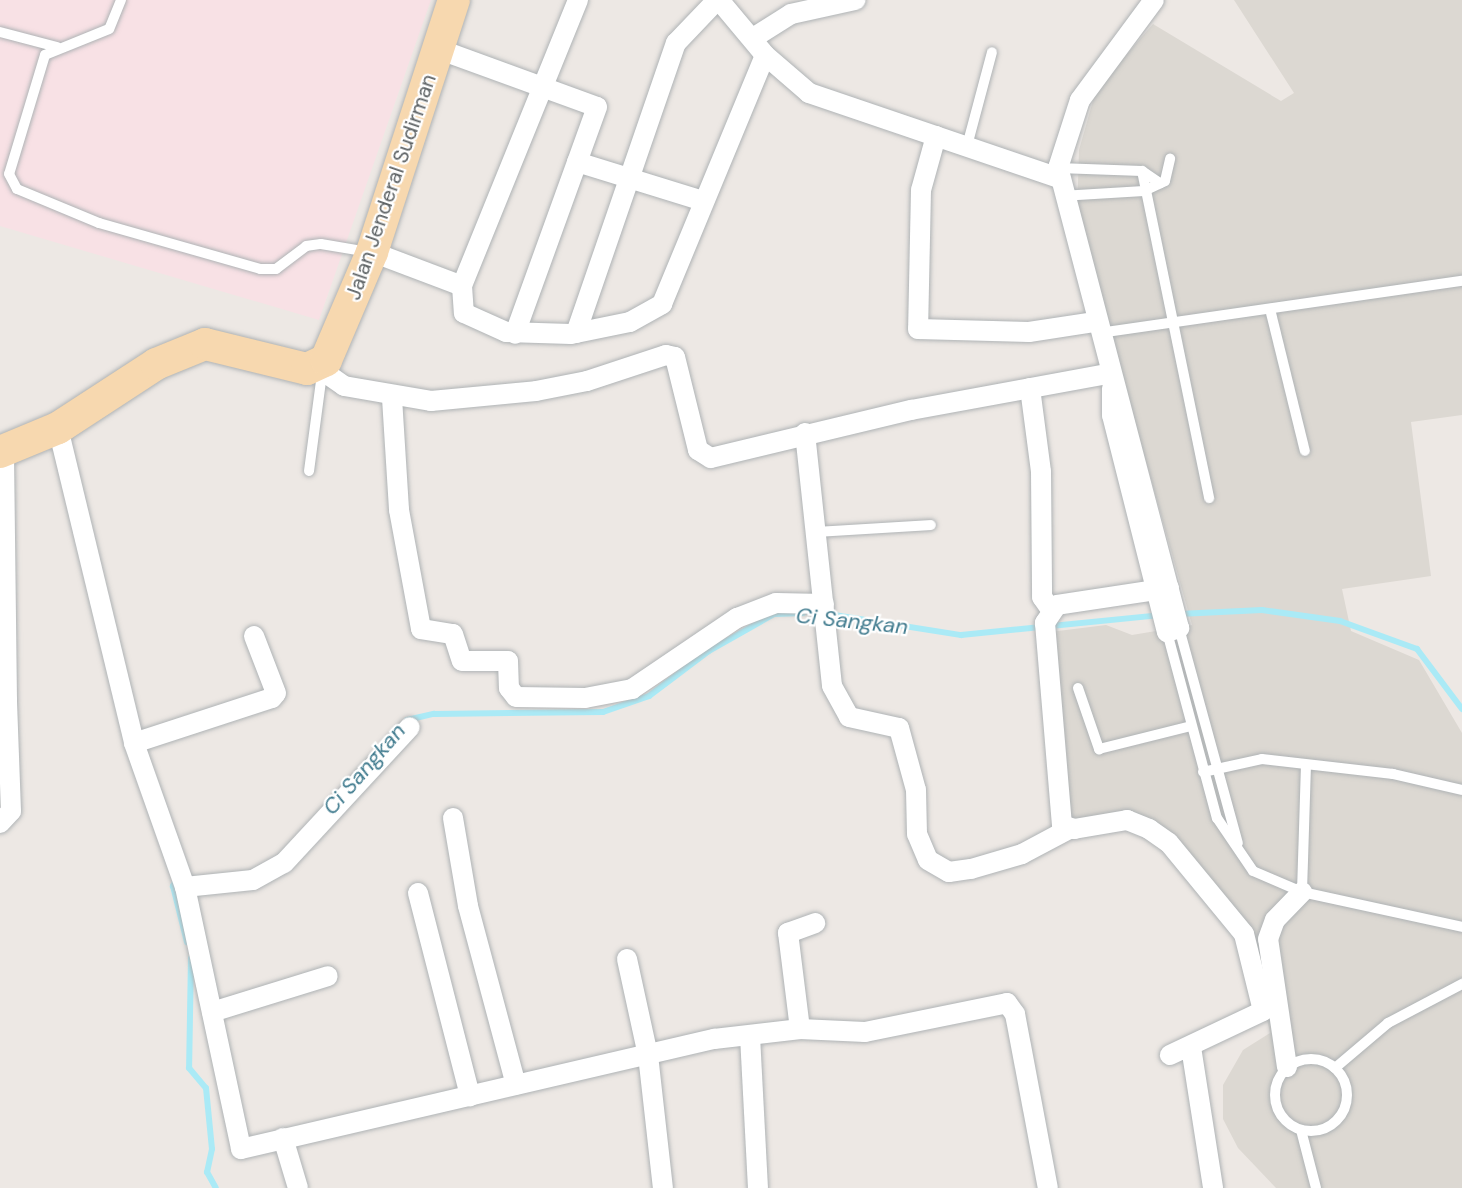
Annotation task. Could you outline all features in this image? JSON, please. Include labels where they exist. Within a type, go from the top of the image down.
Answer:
[{"type":"main road","name":"Jalan Jenderal Sudirman","points":[[320,370],[332,350],[372,252],[454,0]]},
{"type":"main road","points":[[2,452],[58,428],[165,360],[219,344],[281,364],[320,370]]},
{"type":"street","points":[[578,0],[557,60],[540,88],[462,286],[464,313],[515,334],[576,333],[630,322],[662,304],[765,56]]},
{"type":"street","points":[[576,333],[679,38],[718,0],[753,38],[765,56],[809,93],[967,146],[1059,181]]},
{"type":"street","points":[[753,38],[791,14],[855,0]]},
{"type":"street","points":[[1154,0],[1080,100],[1059,181],[1172,627]]},
{"type":"street","points":[[438,49],[540,88],[597,106],[515,334]]},
{"type":"street","points":[[936,136],[921,190],[916,328],[1029,332],[1097,328]]},
{"type":"street","points":[[577,162],[703,201]]},
{"type":"street","points":[[372,252],[462,286]]},
{"type":"street","points":[[320,370],[344,386],[392,398],[431,401],[536,391],[587,381],[666,355],[680,362],[703,456],[1030,388],[1110,381]]},
{"type":"street","points":[[1030,388],[1041,472],[1042,597],[1048,623],[1061,821],[1069,829]]},
{"type":"street","points":[[392,398],[399,510],[421,629],[453,634],[462,661],[508,661],[509,688],[516,697],[585,698],[632,689],[736,618],[776,603],[825,611]]},
{"type":"street","points":[[58,428],[134,743],[185,886],[241,1149],[648,1055],[800,1029],[865,1032],[1010,1004],[1048,1188]]},
{"type":"street","points":[[805,433],[825,611],[839,706],[849,717],[899,728],[914,781],[919,842],[938,868],[971,869],[1005,860],[1069,829],[1127,820],[1169,843],[1244,934],[1263,1011],[1170,1055]]},
{"type":"street","points":[[0,823],[10,811],[4,700],[2,452]]},
{"type":"street","points":[[1048,623],[1066,603],[1163,592]]},
{"type":"street","points":[[134,743],[273,698],[276,693],[254,636]]},
{"type":"street","points":[[185,886],[253,880],[284,862],[410,727]]},
{"type":"street","points":[[453,818],[468,906],[516,1085]]},
{"type":"street","points":[[1287,1067],[1268,939],[1275,920],[1302,892]]},
{"type":"street","points":[[418,893],[470,1096]]},
{"type":"street","points":[[800,1029],[788,933],[815,923]]},
{"type":"street","points":[[627,959],[648,1055],[663,1188]]},
{"type":"street","points":[[212,1012],[328,976]]},
{"type":"street","points":[[750,1036],[758,1188]]},
{"type":"street","points":[[1191,1047],[1213,1188]]},
{"type":"street","points":[[283,1138],[298,1188]]},
{"type":"lane","points":[[121,0],[109,29],[57,47],[45,55],[24,114],[9,174],[17,189],[99,223],[260,269],[276,269],[306,246],[321,244],[372,252]]},
{"type":"lane","points":[[0,32],[57,47]]},
{"type":"lane","points":[[967,146],[992,52]]},
{"type":"lane","points":[[1059,181],[1144,191],[1168,176],[1170,159]]},
{"type":"lane","points":[[1059,181],[1142,171],[1160,183]]},
{"type":"lane","points":[[1142,171],[1144,191],[1209,498]]},
{"type":"lane","points":[[1097,328],[1173,325],[1462,281]]},
{"type":"lane","points":[[1270,309],[1305,451]]},
{"type":"lane","points":[[309,471],[320,370]]},
{"type":"lane","points":[[817,532],[931,525]]},
{"type":"lane","points":[[1172,627],[1191,726],[1217,818],[1253,871],[1302,892],[1462,927]]},
{"type":"lane","points":[[1172,627],[1240,852]]},
{"type":"lane","points":[[1078,688],[1099,749],[1191,726]]},
{"type":"lane","points":[[1203,772],[1263,759],[1394,774],[1462,790]]},
{"type":"lane","points":[[1302,892],[1306,765]]},
{"type":"lane","points":[[1335,1068],[1388,1023],[1462,984]]},
{"type":"lane","points":[[1301,1130],[1323,1129],[1340,1116],[1346,1086],[1335,1068],[1308,1059],[1287,1067],[1276,1086],[1277,1108],[1301,1130],[1316,1188]]},
{"type":"shaded area","points":[[0,0],[431,0],[319,320],[0,226]]},
{"type":"shaded area","points":[[1234,0],[1462,0],[1462,415],[1411,422],[1431,576],[1342,589],[1351,631],[1419,660],[1462,733],[1462,1188],[1276,1188],[1238,1148],[1223,1119],[1223,1085],[1243,1050],[1270,1033],[1249,933],[1151,822],[1068,825],[1050,632],[1106,625],[1132,635],[1192,625],[1077,216],[1079,150],[1096,90],[1153,24],[1281,101],[1294,93]]},
{"type":"waterway","name":"Ci Sangkan","points":[[1179,614],[1262,610],[1340,621],[1417,649],[1462,709]]},
{"type":"waterway","name":"Ci Sangkan","points":[[407,720],[434,714],[603,712],[649,696],[709,651],[774,614],[803,613]]},
{"type":"waterway","name":"Ci Sangkan","points":[[828,614],[961,635],[1160,615]]},
{"type":"waterway","name":"Ci Sangkan","points":[[176,880],[173,886],[187,942]]},
{"type":"waterway","name":"Ci Sangkan","points":[[191,958],[189,1068],[206,1088],[212,1149],[207,1172],[216,1188]]}]
